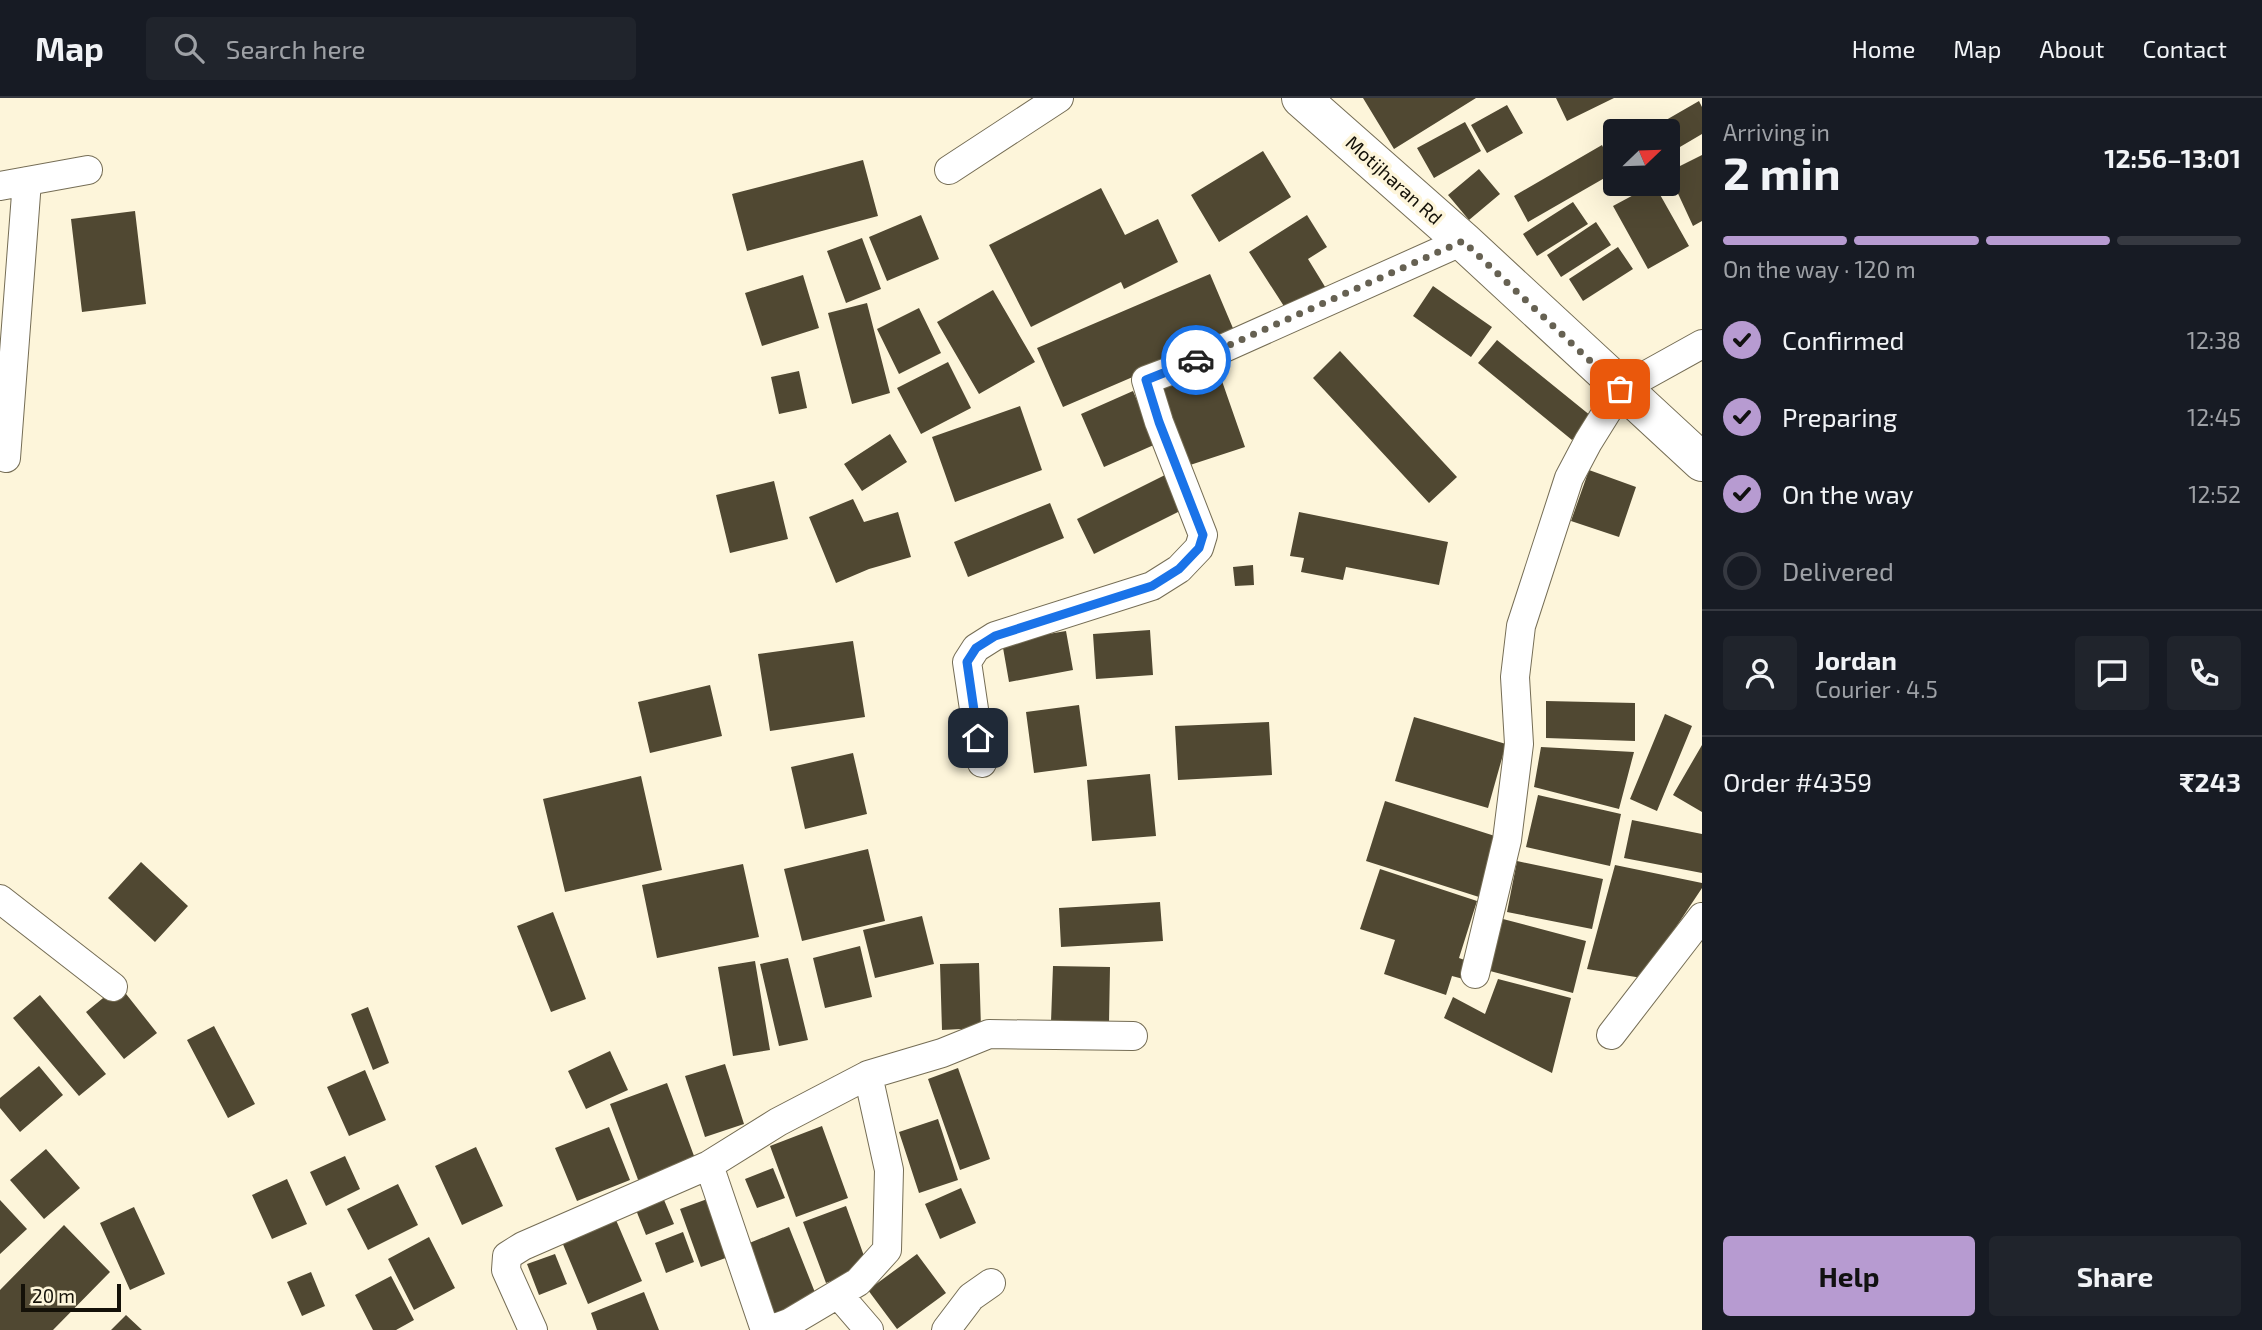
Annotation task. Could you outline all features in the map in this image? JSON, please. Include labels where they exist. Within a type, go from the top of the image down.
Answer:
[{"type":"main road","name":"Motijharan Rd","points":[[1301,98],[1463,241],[1702,462]]},
{"type":"street","points":[[949,170],[1059,98]]},
{"type":"street","points":[[6,458],[13,183],[88,170]]},
{"type":"street","points":[[982,763],[967,662],[976,648],[995,636],[1152,586],[1179,569],[1199,548],[1203,535],[1159,422],[1146,380],[1186,365],[1463,241]]},
{"type":"street","points":[[1475,974],[1507,840],[1519,744],[1515,677],[1521,626],[1569,478],[1620,389],[1702,344]]},
{"type":"street","points":[[0,900],[113,988]]},
{"type":"street","points":[[1611,1035],[1702,917]]},
{"type":"street","points":[[533,1330],[506,1270],[507,1256],[523,1246],[709,1165],[778,1122],[868,1075],[942,1053],[989,1034],[1133,1037]]},
{"type":"street","points":[[709,1165],[767,1330],[789,1323],[858,1282],[887,1250],[889,1170],[868,1075]]},
{"type":"street","points":[[946,1330],[971,1297],[991,1283]]},
{"type":"street","points":[[838,1294],[869,1330]]},
{"type":"building","points":[[1363,98],[1476,98],[1394,149]]},
{"type":"building","points":[[1556,98],[1614,98],[1567,121]]},
{"type":"building","points":[[1699,101],[1702,107],[1702,134],[1680,147],[1680,119],[1668,119]]},
{"type":"building","points":[[1507,105],[1523,133],[1487,153],[1471,125]]},
{"type":"building","points":[[1465,122],[1481,151],[1434,178],[1417,148]]},
{"type":"building","points":[[1602,145],[1603,179],[1528,222],[1514,196]]},
{"type":"building","points":[[1263,151],[1291,197],[1219,242],[1191,195]]},
{"type":"building","points":[[1702,155],[1702,221],[1693,226],[1679,196],[1680,166]]},
{"type":"building","points":[[863,160],[878,216],[747,251],[732,194]]},
{"type":"building","points":[[1479,169],[1500,194],[1469,220],[1448,195]]},
{"type":"building","points":[[1101,188],[1125,235],[1158,219],[1178,262],[1124,289],[1121,282],[1031,327],[989,245]]},
{"type":"building","points":[[1632,196],[1661,196],[1689,246],[1648,269],[1613,206]]},
{"type":"building","points":[[1573,202],[1588,224],[1537,256],[1523,234]]},
{"type":"building","points":[[135,211],[146,304],[82,312],[71,219]]},
{"type":"building","points":[[921,215],[939,259],[887,281],[869,237]]},
{"type":"building","points":[[1307,215],[1327,247],[1308,259],[1327,290],[1289,314],[1249,252]]},
{"type":"building","points":[[1596,222],[1611,245],[1561,277],[1547,255]]},
{"type":"building","points":[[862,238],[881,289],[846,303],[827,251]]},
{"type":"building","points":[[1618,247],[1633,269],[1583,301],[1569,279]]},
{"type":"building","points":[[1210,274],[1235,333],[1063,407],[1037,348]]},
{"type":"building","points":[[803,275],[819,328],[762,346],[745,293]]},
{"type":"building","points":[[1433,286],[1492,327],[1471,357],[1413,316]]},
{"type":"building","points":[[993,290],[1035,362],[979,394],[937,322]]},
{"type":"building","points":[[867,303],[890,393],[852,404],[828,313]]},
{"type":"building","points":[[919,308],[941,353],[899,374],[877,329]]},
{"type":"building","points":[[1497,340],[1591,416],[1572,440],[1478,363]]},
{"type":"building","points":[[1340,351],[1457,477],[1429,503],[1313,378]]},
{"type":"building","points":[[1215,361],[1245,447],[1187,466],[1158,380]]},
{"type":"building","points":[[948,362],[971,408],[921,434],[897,388]]},
{"type":"building","points":[[799,371],[807,408],[779,414],[771,377]]},
{"type":"building","points":[[1133,391],[1156,444],[1104,467],[1081,414]]},
{"type":"building","points":[[1020,406],[1042,470],[955,502],[932,437]]},
{"type":"building","points":[[890,434],[907,462],[862,491],[844,464]]},
{"type":"building","points":[[1589,470],[1636,487],[1619,537],[1571,521]]},
{"type":"building","points":[[1165,475],[1182,510],[1094,554],[1077,519]]},
{"type":"building","points":[[774,481],[788,539],[730,553],[716,495]]},
{"type":"building","points":[[853,499],[864,522],[898,512],[911,557],[869,569],[836,583],[809,517]]},
{"type":"building","points":[[1050,503],[1064,538],[968,577],[954,542]]},
{"type":"building","points":[[1299,512],[1448,542],[1439,585],[1346,567],[1343,580],[1301,572],[1304,558],[1290,556]]},
{"type":"building","points":[[1253,565],[1254,585],[1235,586],[1233,567]]},
{"type":"building","points":[[1150,630],[1153,675],[1096,679],[1093,634]]},
{"type":"building","points":[[1066,631],[1073,670],[1009,682],[1002,642]]},
{"type":"building","points":[[853,641],[865,717],[770,731],[758,654]]},
{"type":"building","points":[[710,685],[722,736],[650,753],[638,702]]},
{"type":"building","points":[[1546,701],[1635,703],[1635,741],[1546,738]]},
{"type":"building","points":[[1079,705],[1087,766],[1034,773],[1026,712]]},
{"type":"building","points":[[1665,714],[1692,726],[1657,811],[1630,799]]},
{"type":"building","points":[[1414,717],[1506,744],[1488,808],[1395,781]]},
{"type":"building","points":[[1269,722],[1272,775],[1178,780],[1175,726]]},
{"type":"building","points":[[1702,745],[1702,812],[1673,795]]},
{"type":"building","points":[[1541,747],[1634,752],[1619,809],[1534,787]]},
{"type":"building","points":[[853,753],[867,814],[805,829],[791,767]]},
{"type":"building","points":[[1150,774],[1156,836],[1092,841],[1087,780]]},
{"type":"building","points":[[641,776],[662,870],[565,892],[543,799]]},
{"type":"building","points":[[1538,795],[1621,814],[1610,866],[1526,847]]},
{"type":"building","points":[[1385,801],[1498,837],[1479,897],[1366,861]]},
{"type":"building","points":[[1632,820],[1702,834],[1702,873],[1624,858]]},
{"type":"building","points":[[868,849],[885,921],[802,941],[784,869]]},
{"type":"building","points":[[1517,861],[1603,879],[1592,929],[1507,912]]},
{"type":"building","points":[[141,862],[188,906],[155,942],[108,898]]},
{"type":"building","points":[[743,864],[759,937],[657,958],[642,885]]},
{"type":"building","points":[[1615,865],[1702,883],[1702,888],[1642,978],[1587,969]]},
{"type":"building","points":[[1380,869],[1477,901],[1459,958],[1473,963],[1467,980],[1452,976],[1446,995],[1384,974],[1395,940],[1360,929]]},
{"type":"building","points":[[1160,902],[1163,941],[1061,947],[1059,908]]},
{"type":"building","points":[[553,912],[586,999],[551,1012],[517,926]]},
{"type":"building","points":[[922,916],[934,964],[875,978],[863,930]]},
{"type":"building","points":[[1503,919],[1586,941],[1573,993],[1490,971]]},
{"type":"building","points":[[860,946],[872,997],[825,1008],[813,958]]},
{"type":"building","points":[[788,958],[808,1040],[779,1046],[760,964]]},
{"type":"building","points":[[755,961],[770,1050],[733,1056],[718,967]]},
{"type":"building","points":[[979,963],[981,1028],[942,1030],[940,964]]},
{"type":"building","points":[[1053,966],[1110,967],[1109,1023],[1051,1022]]},
{"type":"building","points":[[1498,979],[1571,998],[1552,1073],[1444,1018],[1453,997],[1485,1014]]},
{"type":"building","points":[[119,985],[157,1033],[124,1059],[86,1012]]},
{"type":"building","points":[[40,995],[106,1074],[79,1096],[13,1018]]},
{"type":"building","points":[[368,1007],[389,1063],[373,1070],[351,1014]]},
{"type":"building","points":[[214,1026],[255,1104],[228,1118],[187,1040]]},
{"type":"building","points":[[610,1051],[628,1090],[586,1109],[568,1071]]},
{"type":"building","points":[[725,1064],[744,1124],[705,1137],[685,1076]]},
{"type":"building","points":[[39,1066],[63,1095],[20,1132],[0,1108],[0,1098]]},
{"type":"building","points":[[958,1068],[990,1159],[960,1170],[928,1079]]},
{"type":"building","points":[[365,1070],[386,1120],[349,1136],[327,1087]]},
{"type":"building","points":[[667,1083],[697,1164],[640,1185],[610,1104]]},
{"type":"building","points":[[938,1119],[958,1180],[919,1193],[899,1132]]},
{"type":"building","points":[[822,1126],[848,1198],[796,1217],[770,1146]]},
{"type":"building","points":[[609,1127],[630,1180],[577,1201],[555,1148]]},
{"type":"building","points":[[476,1147],[503,1206],[462,1225],[435,1166]]},
{"type":"building","points":[[46,1149],[80,1188],[44,1219],[10,1180]]},
{"type":"building","points":[[345,1156],[360,1189],[326,1206],[310,1172]]},
{"type":"building","points":[[773,1168],[785,1198],[757,1208],[745,1179]]},
{"type":"building","points":[[287,1179],[307,1224],[272,1239],[252,1195]]},
{"type":"building","points":[[398,1184],[418,1225],[368,1250],[347,1209]]},
{"type":"building","points":[[961,1188],[976,1223],[940,1239],[925,1204]]},
{"type":"building","points":[[662,1195],[674,1224],[646,1235],[634,1205]]},
{"type":"building","points":[[710,1198],[731,1256],[701,1267],[680,1209]]},
{"type":"building","points":[[0,1200],[27,1229],[0,1254]]},
{"type":"building","points":[[846,1206],[868,1267],[826,1283],[803,1222]]},
{"type":"building","points":[[134,1207],[165,1274],[130,1290],[100,1223]]},
{"type":"building","points":[[616,1220],[642,1281],[588,1304],[562,1242]]},
{"type":"building","points":[[64,1225],[110,1272],[53,1330],[0,1330],[0,1290]]},
{"type":"building","points":[[789,1227],[818,1300],[771,1319],[742,1246]]},
{"type":"building","points":[[683,1232],[694,1262],[666,1273],[655,1243]]},
{"type":"building","points":[[429,1237],[455,1288],[414,1310],[388,1259]]},
{"type":"building","points":[[555,1254],[567,1284],[539,1295],[527,1264]]},
{"type":"building","points":[[917,1254],[946,1293],[897,1329],[868,1290]]},
{"type":"building","points":[[311,1272],[325,1306],[302,1316],[287,1282]]},
{"type":"building","points":[[391,1276],[414,1320],[396,1330],[373,1330],[355,1295]]},
{"type":"building","points":[[644,1292],[659,1330],[597,1330],[591,1313]]},
{"type":"building","points":[[126,1315],[142,1330],[111,1330]]},
{"type":"way so far","points":[[1196,360],[1463,241],[1620,389]]},
{"type":"route","points":[[978,738],[967,662],[976,648],[995,636],[1152,586],[1179,569],[1199,548],[1203,535],[1159,422],[1146,380],[1196,360]]}]
